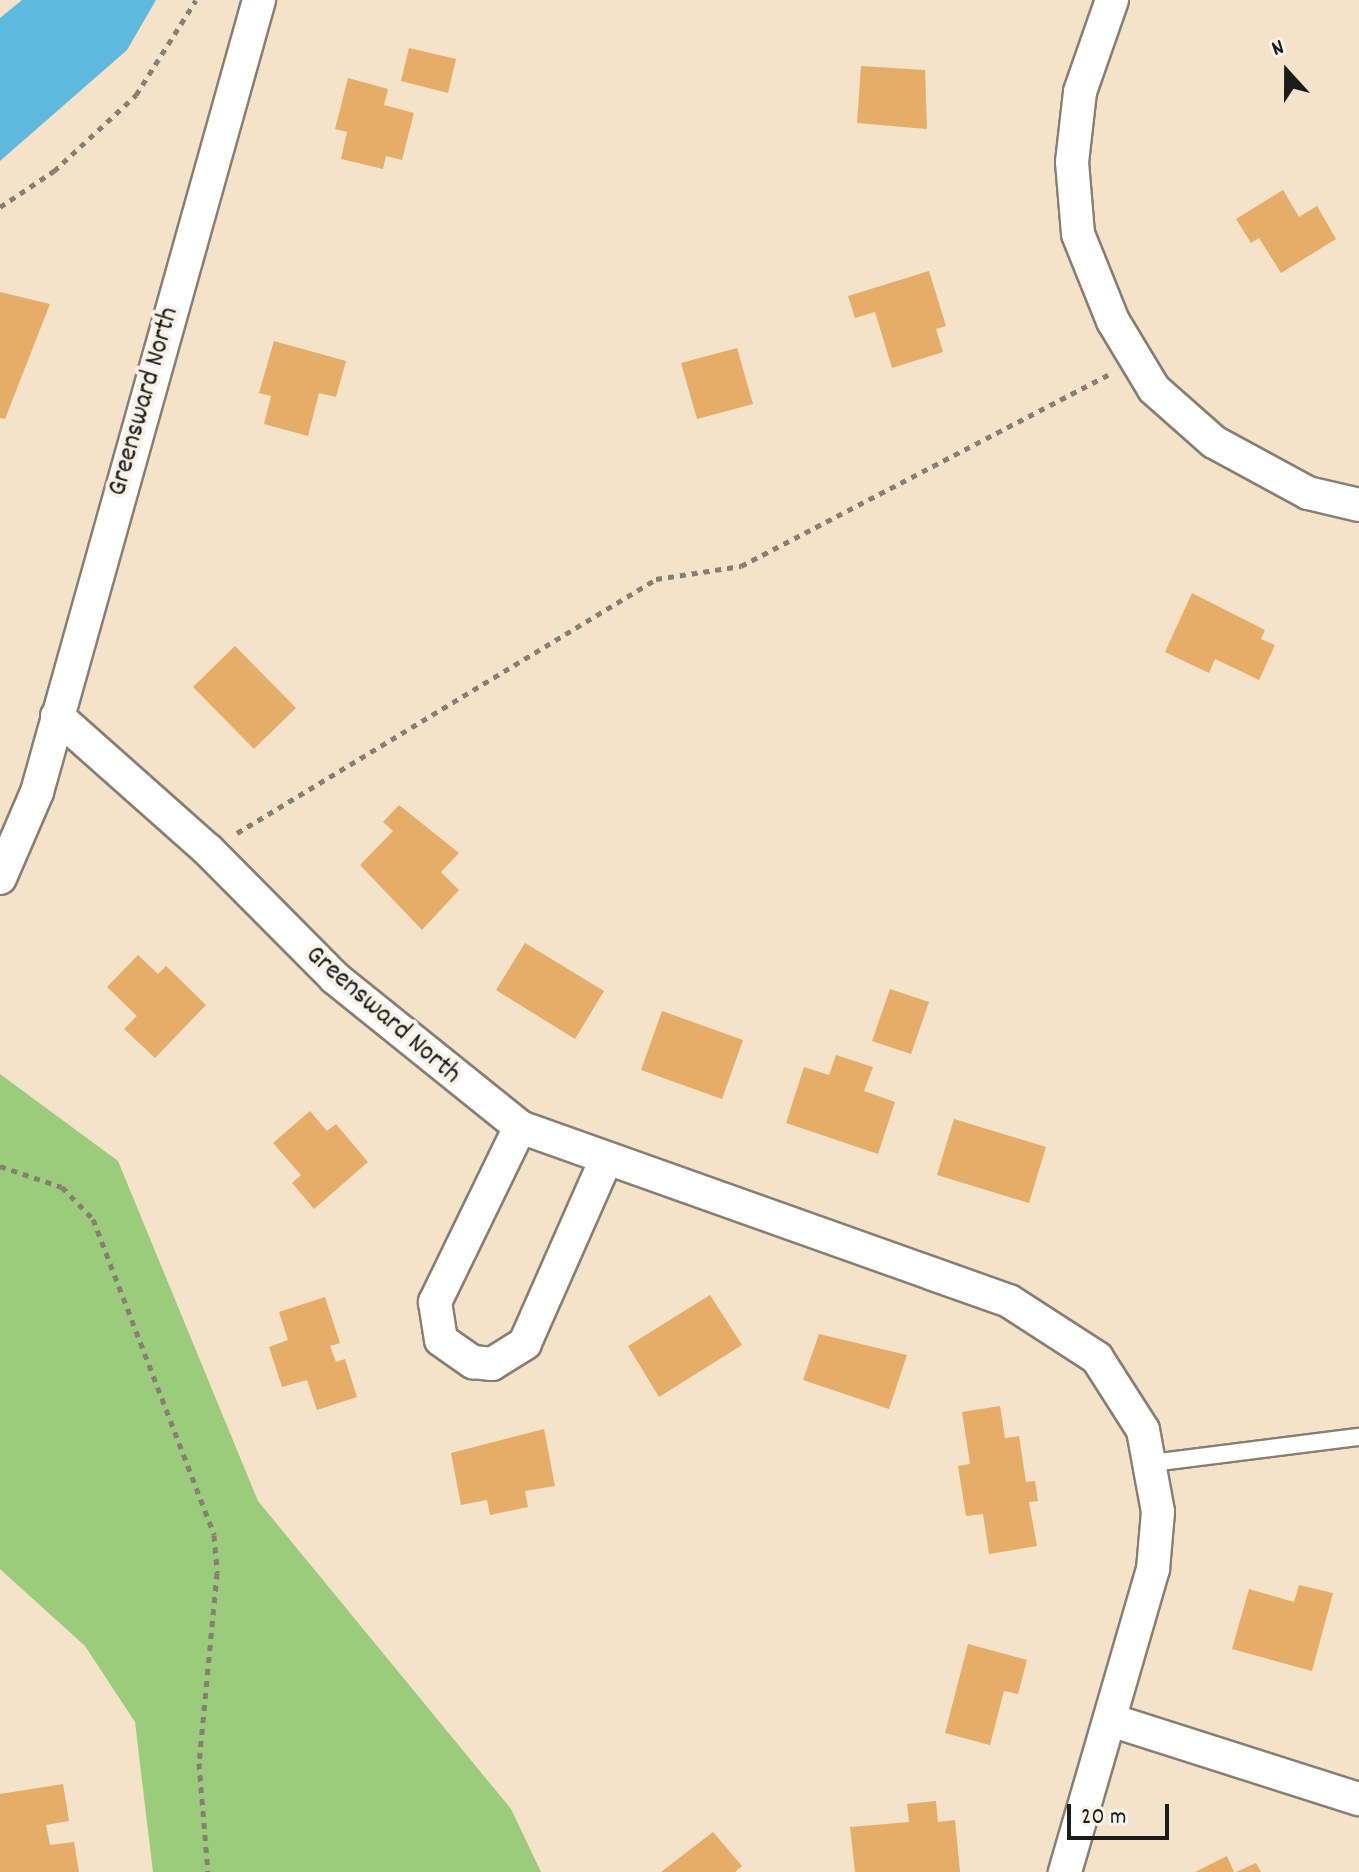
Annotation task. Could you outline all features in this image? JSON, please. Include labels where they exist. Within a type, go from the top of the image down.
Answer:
[{"type":"street","name":"Greensward North","points":[[259,0],[57,716],[208,850],[335,978],[520,1127],[605,1162],[1009,1301],[1058,1327],[1124,1392],[1152,1463],[1153,1569],[1065,1872]]},
{"type":"street","points":[[1112,0],[1080,92],[1073,199],[1089,269],[1135,362],[1154,389],[1214,442],[1308,493],[1359,505]]},
{"type":"street","points":[[0,878],[37,792],[57,716]]},
{"type":"street","points":[[520,1127],[435,1302],[441,1340],[473,1362],[492,1364],[525,1343],[605,1162]]},
{"type":"street","points":[[1111,1720],[1359,1799]]},
{"type":"lane","points":[[1152,1463],[1359,1437]]},
{"type":"path","points":[[0,207],[54,171],[136,95],[196,0]]},
{"type":"path","points":[[208,850],[656,579],[741,566],[1135,362]]},
{"type":"path","points":[[0,1166],[62,1187],[93,1219],[214,1535],[217,1573],[199,1763],[208,1872]]},
{"type":"green space","points":[[0,1074],[118,1161],[258,1501],[511,1809],[541,1872],[153,1872],[135,1722],[85,1646],[0,1569]]},
{"type":"water","points":[[22,0],[156,0],[127,50],[0,161],[0,18]]},
{"type":"building","points":[[409,48],[456,59],[448,93],[401,81]]},
{"type":"building","points":[[861,66],[925,70],[927,129],[857,123]]},
{"type":"building","points":[[348,78],[388,89],[384,105],[414,113],[402,160],[386,156],[383,169],[341,159],[347,132],[335,129]]},
{"type":"building","points":[[1283,190],[1299,217],[1317,206],[1336,239],[1281,273],[1259,238],[1251,243],[1236,219]]},
{"type":"building","points":[[929,271],[946,326],[936,329],[943,352],[892,368],[875,312],[855,318],[848,296]]},
{"type":"building","points":[[0,292],[50,304],[5,419],[0,418]]},
{"type":"building","points":[[274,341],[346,361],[336,397],[319,393],[308,436],[264,424],[271,396],[259,393]]},
{"type":"building","points":[[737,348],[753,404],[697,419],[681,363]]},
{"type":"building","points":[[1192,593],[1265,630],[1261,639],[1275,645],[1259,680],[1215,659],[1209,673],[1165,652]]},
{"type":"building","points":[[235,646],[296,708],[254,749],[193,687]]},
{"type":"building","points":[[399,805],[459,853],[441,872],[459,890],[422,930],[360,865],[393,831],[383,822]]},
{"type":"building","points":[[525,943],[604,991],[575,1039],[496,990]]},
{"type":"building","points":[[138,955],[158,974],[166,966],[206,1005],[155,1058],[124,1029],[137,1016],[107,987]]},
{"type":"building","points":[[890,989],[929,1002],[911,1054],[872,1041]]},
{"type":"building","points":[[662,1011],[743,1040],[722,1099],[641,1070]]},
{"type":"building","points":[[836,1055],[873,1067],[864,1091],[895,1102],[878,1154],[786,1123],[804,1067],[829,1075]]},
{"type":"building","points":[[310,1111],[327,1131],[336,1124],[368,1162],[314,1209],[292,1183],[301,1175],[273,1143]]},
{"type":"building","points":[[954,1119],[1046,1147],[1029,1203],[937,1175]]},
{"type":"building","points":[[710,1295],[742,1345],[659,1397],[628,1346]]},
{"type":"building","points":[[325,1297],[340,1343],[330,1346],[336,1362],[345,1359],[357,1397],[317,1410],[307,1380],[282,1387],[269,1347],[288,1340],[279,1312]]},
{"type":"building","points":[[819,1334],[907,1355],[889,1409],[803,1380]]},
{"type":"building","points":[[1000,1406],[1005,1438],[1019,1436],[1026,1482],[1035,1481],[1038,1501],[1029,1502],[1037,1546],[989,1554],[983,1514],[966,1516],[958,1466],[970,1464],[962,1412]]},
{"type":"building","points":[[544,1429],[555,1486],[525,1491],[528,1507],[490,1515],[487,1500],[461,1505],[451,1453]]},
{"type":"building","points":[[1299,1585],[1333,1593],[1312,1671],[1232,1649],[1249,1589],[1294,1602]]},
{"type":"building","points":[[968,1644],[1027,1660],[1018,1694],[1004,1691],[990,1745],[945,1733]]},
{"type":"building","points":[[63,1784],[69,1821],[46,1825],[50,1845],[74,1842],[79,1872],[0,1872],[0,1794]]},
{"type":"building","points":[[936,1801],[938,1822],[955,1820],[960,1872],[855,1872],[850,1827],[909,1822],[907,1804]]},
{"type":"building","points":[[713,1832],[742,1866],[735,1872],[661,1872]]},
{"type":"building","points":[[1227,1856],[1234,1872],[1195,1872]]},
{"type":"building","points":[[1256,1863],[1261,1872],[1236,1872]]}]
